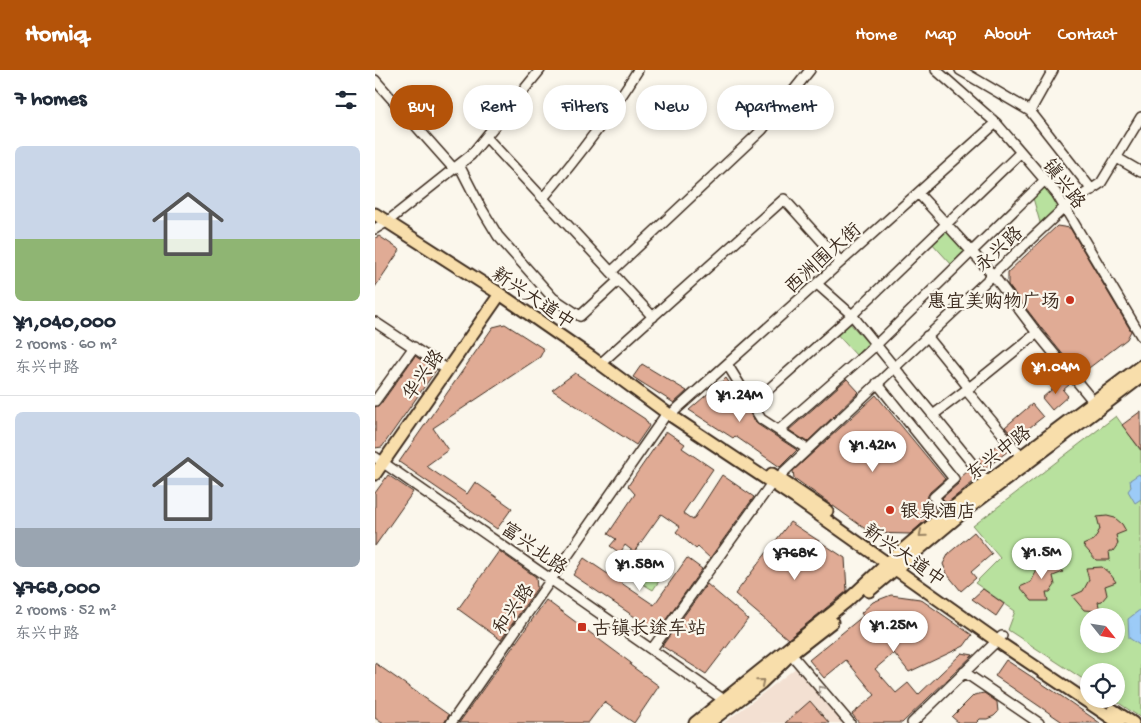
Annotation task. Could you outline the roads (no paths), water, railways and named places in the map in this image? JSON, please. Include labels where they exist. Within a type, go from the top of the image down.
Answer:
[{"type":"main road","name":"新兴大道中","points":[[375,214],[500,294],[668,414],[692,422],[895,563],[1000,639],[1128,723]]},
{"type":"main road","name":"华兴路","points":[[375,474],[379,460],[500,294]]},
{"type":"main road","name":"东兴中路","points":[[709,723],[761,683],[791,654],[851,608],[946,513],[1141,366]]},
{"type":"main road","name":"东兴中路","points":[[695,723],[895,563],[1141,377]]},
{"type":"main road","name":"新兴大道中","points":[[1000,639],[1080,688]]},
{"type":"main road","name":"新兴大道中","points":[[1108,708],[1128,723]]},
{"type":"street","points":[[375,229],[388,221],[471,155],[540,70]]},
{"type":"street","points":[[543,198],[574,162],[620,99],[638,70]]},
{"type":"street","points":[[611,272],[762,130],[810,70]]},
{"type":"street","points":[[960,70],[1030,111],[1092,190]]},
{"type":"street","points":[[1030,111],[1053,70]]},
{"type":"street","name":"镇兴路","points":[[940,71],[996,123],[1056,193],[1141,336]]},
{"type":"street","points":[[375,80],[456,167],[498,236],[553,298],[580,316],[619,280]]},
{"type":"street","name":"永兴路","points":[[652,650],[774,480],[1065,207],[1101,183],[1141,116]]},
{"type":"street","name":"西洲围大街","points":[[668,414],[727,364],[996,123]]},
{"type":"street","points":[[486,137],[653,317]]},
{"type":"street","points":[[751,405],[852,315],[1021,152]]},
{"type":"street","points":[[1117,158],[1141,172]]},
{"type":"street","points":[[779,430],[876,344],[1045,180]]},
{"type":"street","points":[[918,193],[973,251],[1093,401]]},
{"type":"street","points":[[600,364],[784,199],[841,262]]},
{"type":"street","points":[[817,284],[852,315],[988,483]]},
{"type":"street","points":[[375,322],[447,369]]},
{"type":"street","points":[[933,415],[968,389],[1037,332]]},
{"type":"street","points":[[927,336],[1021,456]]},
{"type":"street","points":[[375,401],[413,347]]},
{"type":"street","points":[[727,364],[761,419],[807,448]]},
{"type":"street","points":[[877,383],[954,479],[934,497],[946,513]]},
{"type":"street","name":"和兴路","points":[[451,723],[668,414]]},
{"type":"street","name":"富兴北路","points":[[379,460],[724,700]]},
{"type":"street","points":[[912,723],[1000,639]]},
{"type":"street","points":[[791,654],[850,723]]},
{"type":"street","points":[[964,672],[1039,723]]},
{"type":"water","points":[[1139,474],[1141,477],[1141,499],[1135,503],[1128,491],[1131,487],[1130,480]]},
{"type":"water","points":[[1141,609],[1141,646],[1129,638],[1128,619]]},
{"type":"place","name":"惠宜美购物广场","points":[[1070,300]]},
{"type":"place","name":"银泉酒店","points":[[890,510]]},
{"type":"place","name":"古镇长途车站","points":[[582,627]]}]
